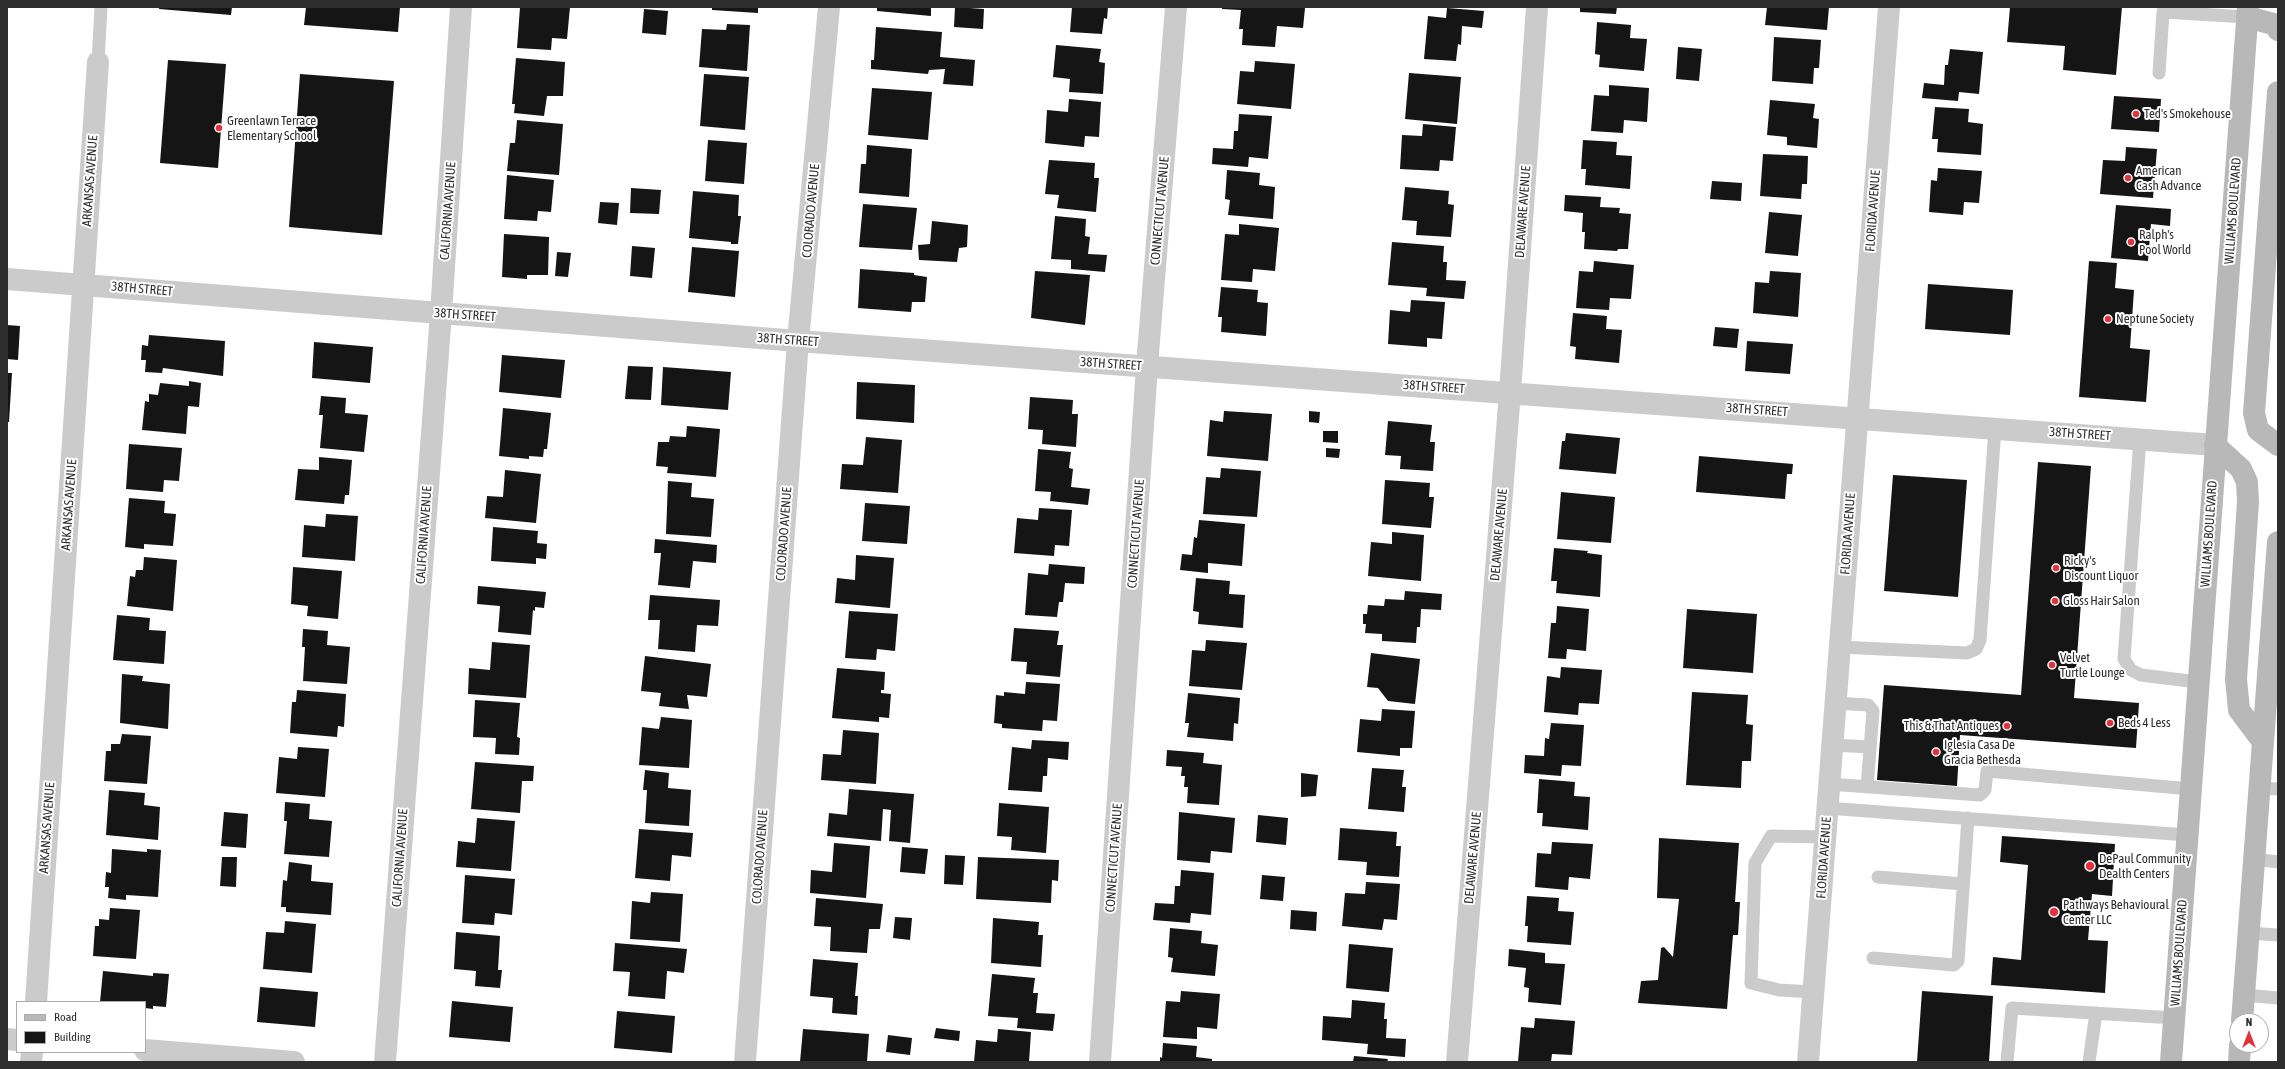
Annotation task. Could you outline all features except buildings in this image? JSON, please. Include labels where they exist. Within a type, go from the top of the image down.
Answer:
[{"type":"main road","points":[[2248,12],[2277,25],[2278,30]]},
{"type":"main road","name":"WILLIAMS BOULEVARD","points":[[2171,1062],[2215,445],[2248,12]]},
{"type":"main road","points":[[2278,92],[2254,413],[2258,430],[2278,445]]},
{"type":"main road","points":[[2215,445],[2241,470],[2247,482],[2248,502],[2236,679],[2239,710],[2263,742]]},
{"type":"main road","points":[[2243,1013],[2254,860],[2269,788],[2263,742],[2273,661],[2278,542]]},
{"type":"street","name":"CALIFORNIA AVENUE","points":[[385,1062],[441,313],[461,7]]},
{"type":"street","name":"COLORADO AVENUE","points":[[745,1062],[798,341],[829,7]]},
{"type":"street","name":"CONNECTICUT AVENUE","points":[[1100,1062],[1147,366],[1176,7]]},
{"type":"street","name":"DELAWARE AVENUE","points":[[1457,1062],[1510,392],[1537,7]]},
{"type":"street","name":"FLORIDA AVENUE","points":[[1808,1062],[1889,7]]},
{"type":"street","name":"ARKANSAS AVENUE","points":[[36,1001],[98,62]]},
{"type":"street","name":"38TH STREET","points":[[7,278],[798,341],[1857,417],[2215,445]]},
{"type":"street","points":[[146,1050],[294,1062]]},
{"type":"lane","name":"ARKANSAS AVENUE","points":[[98,62],[102,7]]},
{"type":"lane","points":[[2159,73],[2164,9],[2248,12]]},
{"type":"lane","points":[[1840,647],[1968,654],[1976,649],[1980,640],[1995,428]]},
{"type":"lane","points":[[2140,439],[2124,659],[2130,670],[2141,675],[2198,682]]},
{"type":"lane","points":[[1835,703],[1868,705],[1873,711],[1867,787]]},
{"type":"lane","points":[[1832,745],[1870,747]]},
{"type":"lane","points":[[1829,784],[1980,795],[1985,790],[1987,771],[2191,789]]},
{"type":"lane","points":[[1827,808],[2187,835]]},
{"type":"lane","points":[[1873,958],[1954,965],[1958,961],[1968,818]]},
{"type":"lane","points":[[1814,992],[1779,990],[1751,983],[1755,863],[1771,836],[1826,838]]},
{"type":"lane","points":[[2254,860],[2278,862]]},
{"type":"lane","points":[[1878,877],[1963,884]]},
{"type":"lane","points":[[2248,933],[2278,935]]},
{"type":"lane","points":[[2244,995],[2278,998]]},
{"type":"lane","points":[[2007,1062],[2012,1008],[2174,1018]]},
{"type":"lane","points":[[2089,1062],[2096,1013]]},
{"type":"place","name":"Ted's Smokehouse","points":[[2136,114]]},
{"type":"place","name":"Greenlawn Terrace Elementary School","points":[[219,128]]},
{"type":"place","name":"American Cash Advance","points":[[2128,178]]},
{"type":"place","name":"Ralph's Pool World","points":[[2131,242]]},
{"type":"place","name":"Neptune Society","points":[[2108,319]]},
{"type":"place","name":"Ricky's Discount Liquor","points":[[2056,568]]},
{"type":"place","name":"Gloss Hair Salon","points":[[2055,601]]},
{"type":"place","name":"Velvet Turtle Lounge","points":[[2052,665]]},
{"type":"place","name":"Beds 4 Less","points":[[2110,723]]},
{"type":"place","name":"This & That Antiques","points":[[2007,726]]},
{"type":"place","name":"Iglesia Casa De Gracia Bethesda","points":[[1936,752]]},
{"type":"place","name":"DePaul Community Dealth Centers","points":[[2090,866]]},
{"type":"place","name":"Pathways Behavioural Center LLC","points":[[2054,912]]}]
